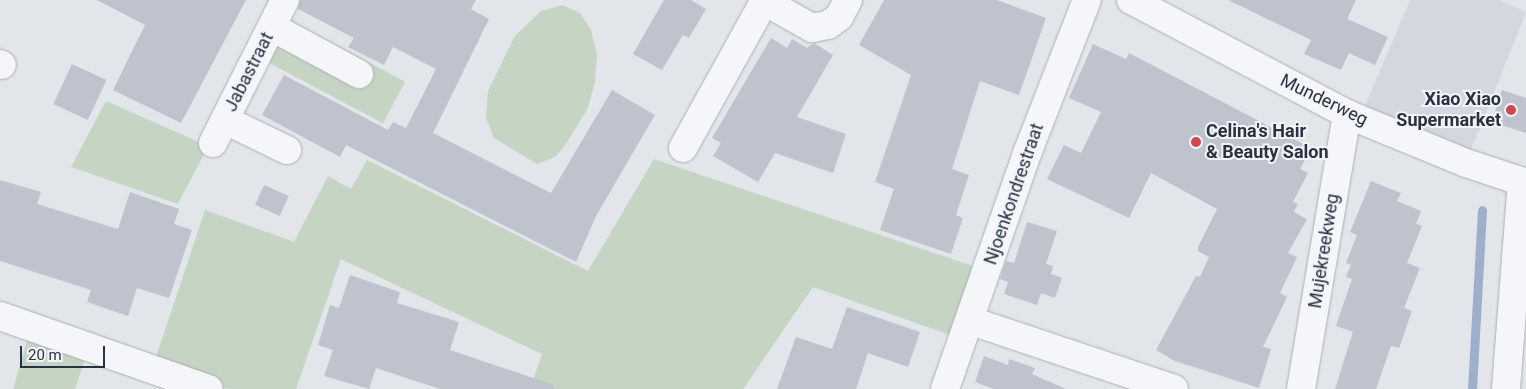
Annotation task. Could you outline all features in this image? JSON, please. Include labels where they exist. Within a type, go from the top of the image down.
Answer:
[{"type":"street","name":"Jabastraat","points":[[285,0],[219,132],[287,150]]},
{"type":"street","points":[[683,148],[766,0]]},
{"type":"street","points":[[772,0],[773,6],[812,28],[828,25],[839,17],[848,0]]},
{"type":"street","name":"Njoenkondrestraat","points":[[945,389],[971,321],[1028,151],[1087,0]]},
{"type":"street","name":"Munderweg","points":[[1131,0],[1347,114],[1466,163],[1524,182]]},
{"type":"street","points":[[272,27],[359,74]]},
{"type":"street","name":"Mujekreekweg","points":[[1301,389],[1347,114]]},
{"type":"street","points":[[1506,389],[1524,182]]},
{"type":"street","points":[[0,316],[209,389]]},
{"type":"street","points":[[971,321],[1174,389]]},
{"type":"shaded area","points":[[1410,0],[1499,0],[1526,12],[1470,153],[1365,106]]},
{"type":"green space","points":[[562,5],[580,13],[591,30],[597,54],[595,82],[588,108],[564,147],[555,157],[537,164],[494,138],[486,118],[488,91],[515,36],[541,11]]},
{"type":"green space","points":[[285,18],[405,82],[383,123],[263,59]]},
{"type":"green space","points":[[106,101],[208,146],[178,204],[71,167]]},
{"type":"green space","points":[[654,159],[976,267],[953,336],[813,287],[743,389],[530,389],[542,354],[341,259],[296,389],[228,389],[154,363],[205,210],[294,242],[328,176],[351,189],[367,160],[588,271]]},
{"type":"green space","points":[[29,333],[87,353],[75,389],[13,389]]},
{"type":"building","points":[[97,0],[246,0],[181,123],[113,90],[145,25]]},
{"type":"building","points":[[300,0],[476,0],[471,9],[489,19],[433,133],[551,193],[612,90],[655,115],[596,216],[576,262],[346,145],[340,157],[262,115],[284,75],[388,130],[393,122],[406,128],[436,69],[393,47],[384,65],[348,47],[354,38],[298,9]]},
{"type":"building","points":[[664,0],[691,0],[706,9],[689,38],[683,35],[662,70],[633,54]]},
{"type":"building","points":[[884,0],[997,0],[1046,18],[1019,95],[980,81],[952,169],[969,175],[956,215],[963,218],[951,254],[880,230],[894,189],[875,182],[911,75],[859,45]]},
{"type":"building","points":[[1228,0],[1356,0],[1347,19],[1388,37],[1375,65],[1349,53],[1341,70],[1304,54],[1311,40]]},
{"type":"building","points":[[771,38],[787,48],[792,39],[807,48],[814,43],[833,55],[797,117],[846,134],[833,173],[775,153],[758,182],[713,156],[721,143],[712,138]]},
{"type":"building","points":[[1093,44],[1126,59],[1129,53],[1311,148],[1300,169],[1308,173],[1293,202],[1298,204],[1294,212],[1307,219],[1288,253],[1297,257],[1280,293],[1287,297],[1263,347],[1271,349],[1259,388],[1175,361],[1156,350],[1196,276],[1200,277],[1209,257],[1198,251],[1198,247],[1217,209],[1151,173],[1129,218],[1047,179],[1064,145],[1081,153],[1101,112],[1069,98]]},
{"type":"building","points":[[72,64],[106,80],[88,120],[53,104]]},
{"type":"building","name":"Xiao Xiao Supermarket","points":[[1502,90],[1526,98],[1526,133],[1492,122]]},
{"type":"building","points":[[0,180],[41,192],[37,204],[118,229],[130,192],[179,209],[174,224],[192,230],[169,298],[137,288],[128,316],[87,302],[91,290],[0,261]]},
{"type":"building","points":[[1371,181],[1401,193],[1397,201],[1421,211],[1416,224],[1422,226],[1407,263],[1420,268],[1404,308],[1412,311],[1399,348],[1391,346],[1376,389],[1335,389],[1353,332],[1336,326],[1352,279],[1346,277],[1351,265],[1346,263],[1357,235],[1350,232]]},
{"type":"building","points":[[264,185],[289,196],[280,216],[255,205]]},
{"type":"building","points":[[1027,222],[1057,231],[1046,264],[1053,266],[1051,274],[1062,278],[1055,298],[1041,293],[1037,305],[1004,294],[1008,282],[1000,279],[1006,261],[1014,263]]},
{"type":"building","points":[[350,275],[400,292],[397,303],[459,322],[450,350],[554,385],[554,389],[440,389],[376,368],[369,389],[324,376],[333,350],[318,345],[330,305],[339,308]]},
{"type":"building","points":[[847,307],[920,332],[908,367],[868,353],[856,389],[777,389],[796,337],[832,349]]},
{"type":"building","points":[[984,356],[1008,365],[1009,359],[1035,368],[1032,374],[1066,389],[994,389],[975,382]]},
{"type":"waterway","points":[[1472,389],[1482,210]]},
{"type":"place","name":"Xiao Xiao Supermarket","points":[[1511,110]]},
{"type":"place","name":"Celina's Hair & Beauty Salon","points":[[1196,142]]}]
